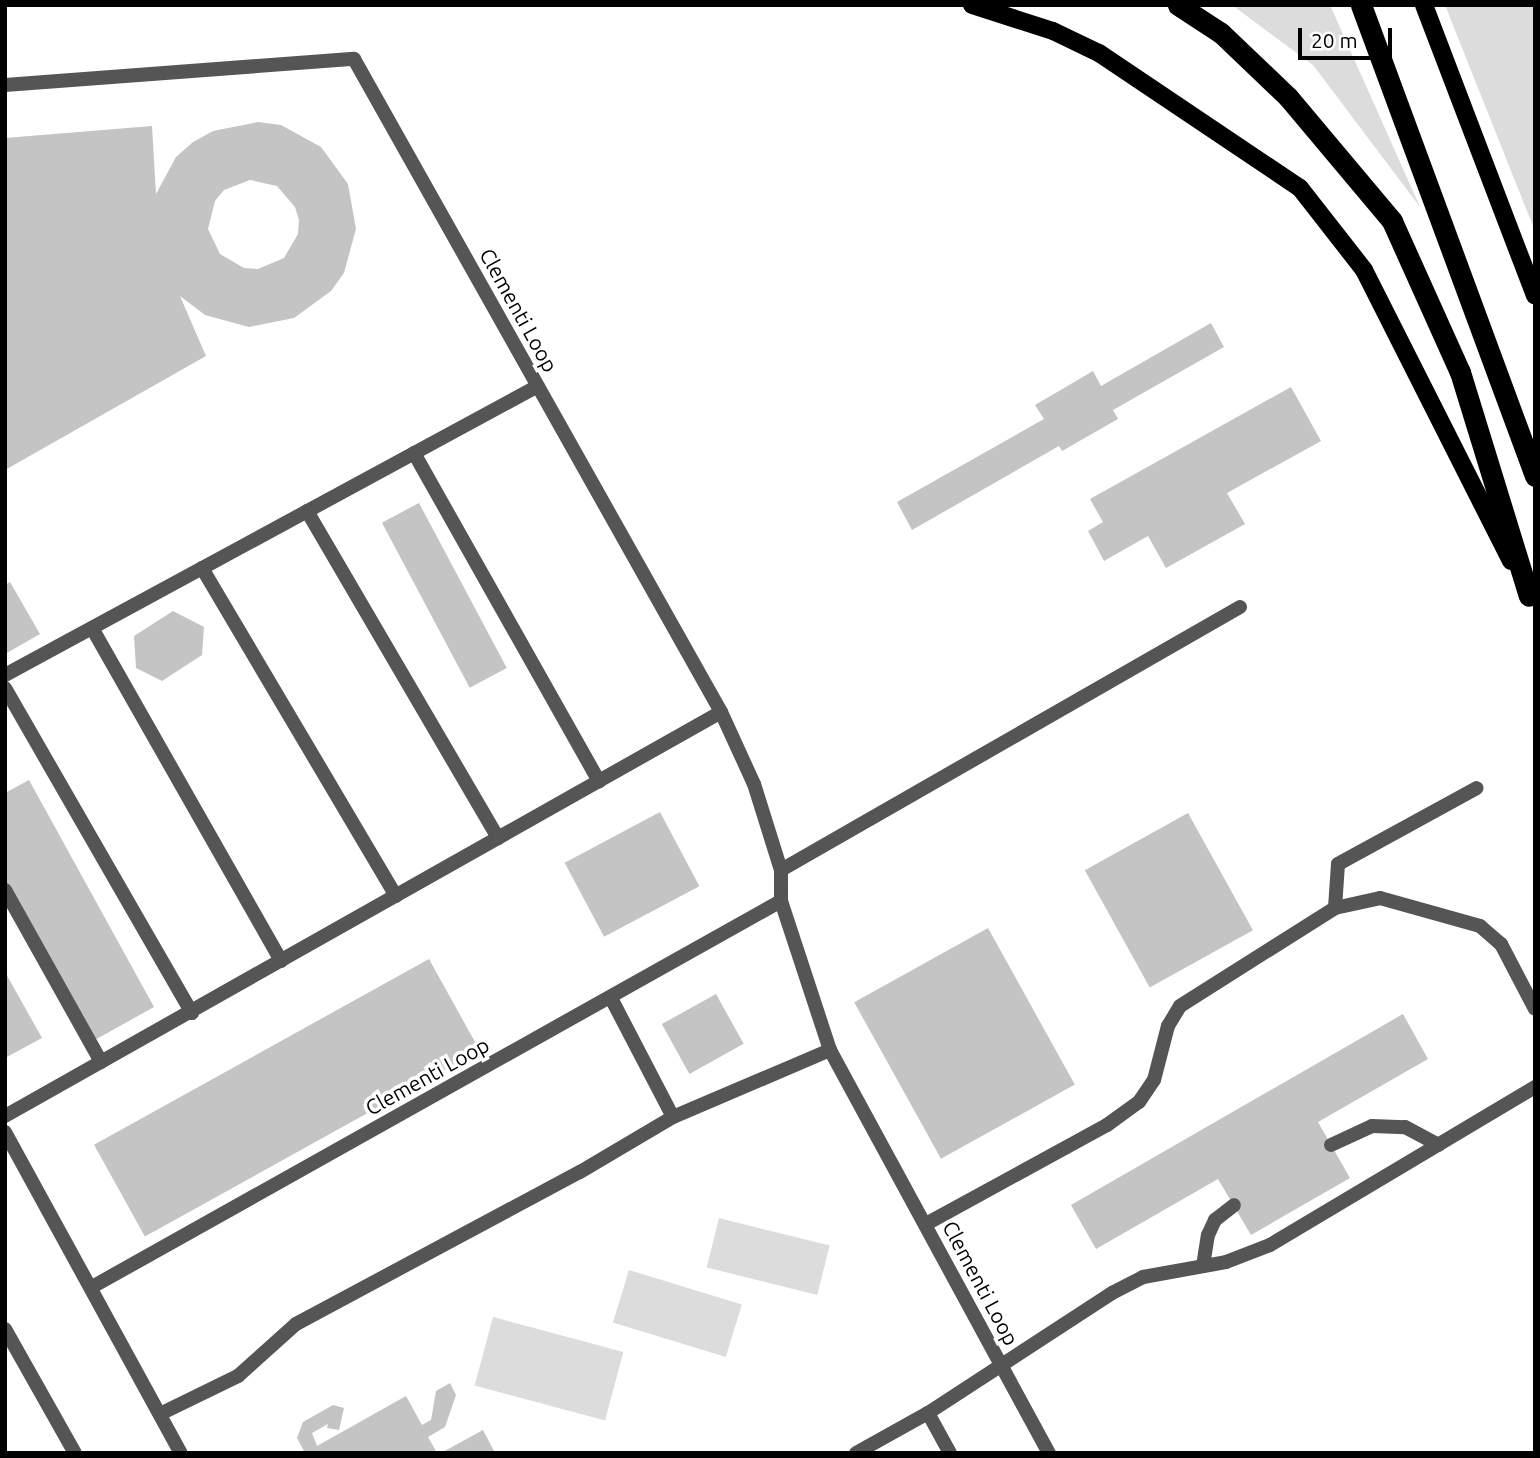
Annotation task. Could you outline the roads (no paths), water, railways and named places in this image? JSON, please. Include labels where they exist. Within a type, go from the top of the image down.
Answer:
[{"type":"highway","points":[[1178,5],[1221,33],[1288,97],[1392,221],[1460,372],[1532,603]]},
{"type":"highway","points":[[1361,5],[1425,186],[1535,476]]},
{"type":"main road","points":[[972,5],[1053,31],[1099,53],[1300,188],[1364,270],[1532,603]]},
{"type":"main road","points":[[1424,5],[1535,296]]},
{"type":"street","name":"Clementi Loop","points":[[5,85],[354,59],[721,712],[754,784],[782,870],[781,901],[830,1050],[1049,1453]]},
{"type":"street","points":[[5,675],[538,386]]},
{"type":"street","points":[[414,453],[599,781]]},
{"type":"street","points":[[307,511],[498,838]]},
{"type":"street","points":[[202,568],[396,896]]},
{"type":"street","points":[[782,870],[1240,607]]},
{"type":"street","points":[[92,628],[281,961]]},
{"type":"street","points":[[5,688],[192,1013]]},
{"type":"street","points":[[5,1116],[192,1013],[721,712]]},
{"type":"street","points":[[1335,908],[1338,864],[1477,788]]},
{"type":"street","points":[[5,890],[101,1062]]},
{"type":"street","points":[[926,1224],[1107,1125],[1139,1102],[1154,1080],[1168,1026],[1180,1006],[1335,908],[1380,898],[1480,926],[1501,944],[1535,1009]]},
{"type":"street","name":"Clementi Loop","points":[[92,1287],[781,901]]},
{"type":"street","points":[[611,998],[673,1117]]},
{"type":"street","points":[[160,1414],[239,1376],[296,1324],[580,1172],[673,1117],[830,1050]]},
{"type":"street","points":[[856,1453],[928,1413],[1143,1277],[1203,1266],[1270,1245],[1535,1087]]},
{"type":"street","points":[[1331,1145],[1372,1126],[1405,1127],[1439,1145]]},
{"type":"street","points":[[5,1132],[181,1453]]},
{"type":"street","points":[[1203,1266],[1208,1235],[1215,1220],[1234,1205]]},
{"type":"street","points":[[5,1329],[75,1453]]},
{"type":"street","points":[[928,1413],[950,1453]]}]
